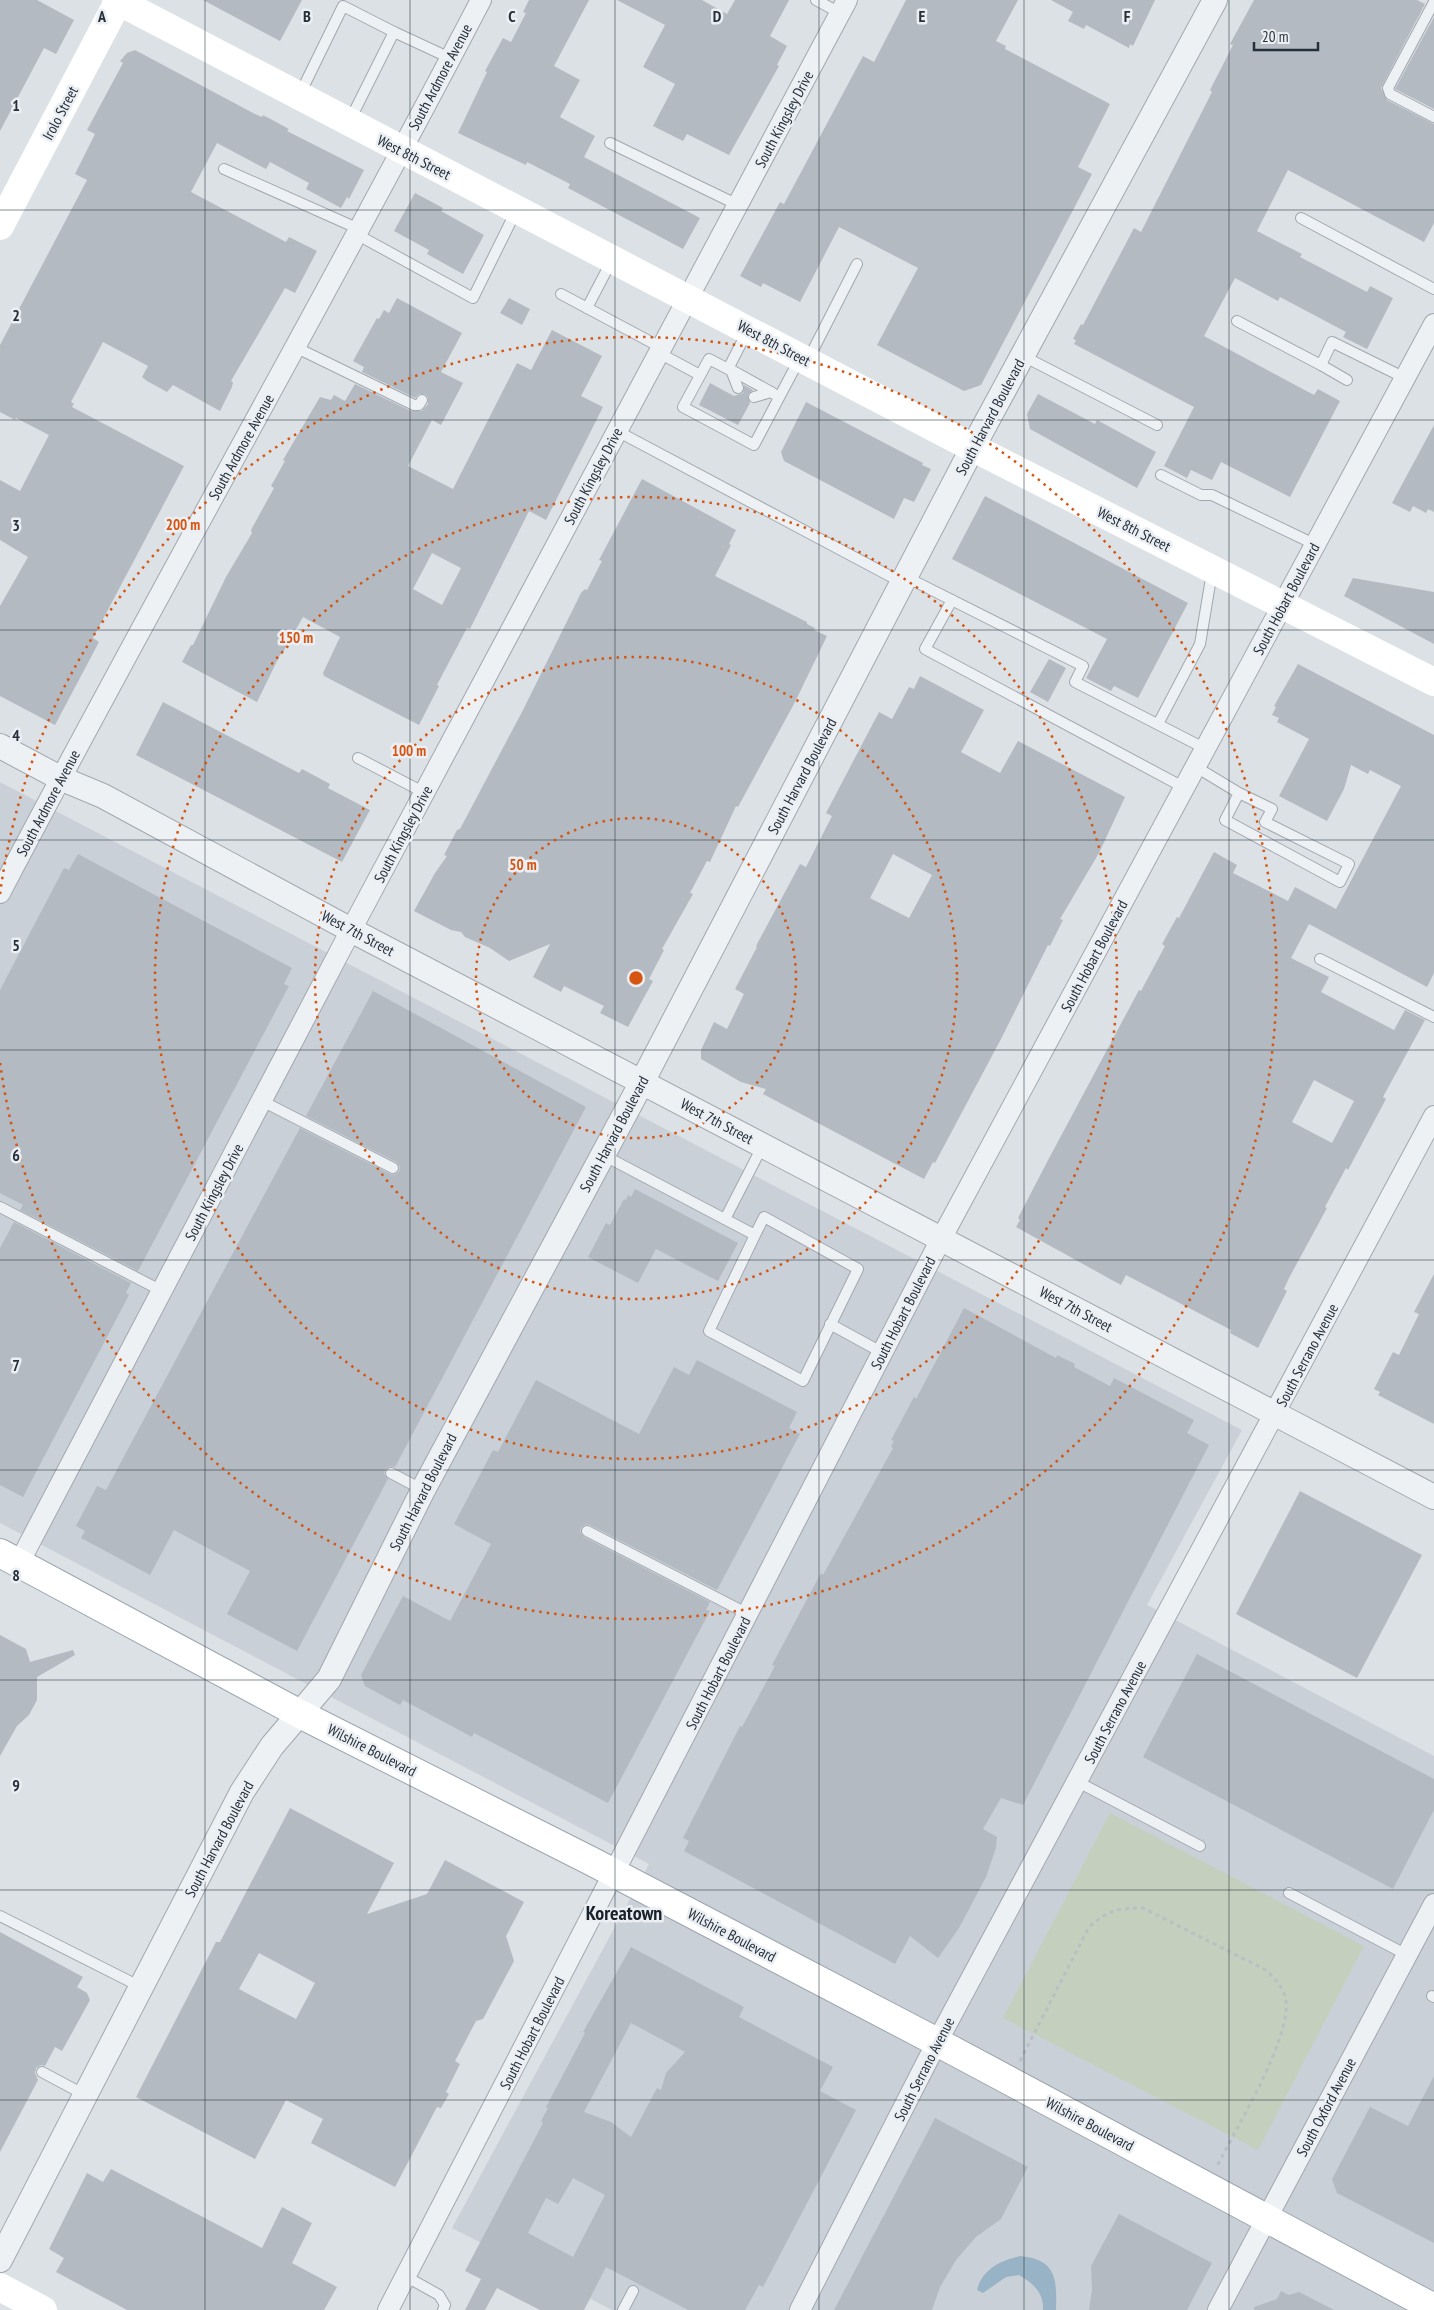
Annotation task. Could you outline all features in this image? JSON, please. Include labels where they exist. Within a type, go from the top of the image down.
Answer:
[{"type":"main road","name":"West 8th Street","points":[[118,0],[402,151],[688,298],[973,448],[1284,604],[1434,682]]},
{"type":"main road","name":"Irolo Street","points":[[0,226],[118,0]]},
{"type":"main road","name":"Wilshire Boulevard","points":[[9,1558],[300,1714],[937,2042],[1434,2308]]},
{"type":"main road","points":[[0,2288],[43,2310]]},
{"type":"street","name":"South Ardmore Avenue","points":[[0,893],[60,778],[402,151],[481,0]]},
{"type":"street","name":"South Harvard Boulevard","points":[[0,2260],[242,1792],[272,1746],[329,1678],[423,1490],[642,1082],[973,448],[1215,0]]},
{"type":"street","name":"South Kingsley Drive","points":[[9,1558],[162,1291],[843,6]]},
{"type":"street","name":"South Hobart Boulevard","points":[[390,2309],[405,2276],[942,1239],[1434,324]]},
{"type":"street","name":"West 7th Street","points":[[0,746],[60,778],[103,796],[352,930],[1434,1497]]},
{"type":"street","name":"South Serrano Avenue","points":[[800,2310],[937,2042],[1434,1116]]},
{"type":"street","name":"South Oxford Avenue","points":[[1218,2310],[1434,1904]]},
{"type":"lane","points":[[816,0],[843,6]]},
{"type":"lane","points":[[1434,2],[1388,88],[1390,94],[1434,117]]},
{"type":"lane","points":[[299,96],[343,6],[450,58]]},
{"type":"lane","points":[[348,122],[394,32]]},
{"type":"lane","points":[[610,143],[738,205]]},
{"type":"lane","points":[[224,169],[358,232],[473,298],[517,210]]},
{"type":"lane","points":[[1301,218],[1434,289]]},
{"type":"lane","points":[[587,308],[612,259]]},
{"type":"lane","points":[[775,394],[709,359],[683,407],[754,445],[775,394],[804,359],[857,264]]},
{"type":"lane","points":[[561,294],[700,375]]},
{"type":"lane","points":[[1237,322],[1347,380]]},
{"type":"lane","points":[[738,388],[731,370],[748,330]]},
{"type":"lane","points":[[1321,365],[1332,342],[1405,378]]},
{"type":"lane","points":[[295,347],[414,405],[419,405],[422,400]]},
{"type":"lane","points":[[1023,356],[1156,425]]},
{"type":"lane","points":[[754,396],[775,394]]},
{"type":"lane","points":[[618,431],[904,580],[952,600],[1083,666],[1075,682],[1206,749]]},
{"type":"lane","points":[[1160,475],[1201,495],[1212,495],[1316,545]]},
{"type":"lane","points":[[1158,724],[1200,644],[1213,568]]},
{"type":"lane","points":[[952,600],[925,649],[1185,788]]},
{"type":"lane","points":[[358,758],[425,793]]},
{"type":"lane","points":[[1196,767],[1272,809],[1266,822],[1349,864],[1340,882],[1225,820],[1240,793]]},
{"type":"lane","points":[[1320,959],[1434,1017]]},
{"type":"lane","points":[[262,1101],[393,1168]]},
{"type":"lane","points":[[725,1219],[763,1145]]},
{"type":"lane","points":[[603,1154],[755,1235]]},
{"type":"lane","points":[[0,1207],[162,1291]]},
{"type":"lane","points":[[764,1217],[858,1269],[803,1381],[709,1331],[755,1235],[764,1217]]},
{"type":"lane","points":[[830,1324],[883,1352]]},
{"type":"lane","points":[[391,1473],[423,1490]]},
{"type":"lane","points":[[587,1531],[748,1614]]},
{"type":"lane","points":[[1078,1782],[1200,1846]]},
{"type":"lane","points":[[1289,1893],[1407,1955]]},
{"type":"lane","points":[[0,1916],[141,1987]]},
{"type":"lane","points":[[42,2072],[85,2095]]},
{"type":"lane","points":[[405,2276],[438,2295],[445,2305],[443,2310]]},
{"type":"lane","points":[[623,2310],[633,2291]]},
{"type":"path","points":[[1010,2081],[1089,1927],[1105,1913],[1124,1908],[1143,1908],[1266,1970],[1279,1983],[1286,2001],[1284,2029],[1269,2063],[1206,2187]]},
{"type":"shaded area","points":[[0,782],[1242,1430],[1147,1605],[1434,1756],[1434,2310],[612,2310],[452,2228],[649,1864],[0,1523]]},
{"type":"green space","points":[[1110,1813],[1364,1946],[1258,2150],[1003,2018]]},
{"type":"water","points":[[1021,2256],[1033,2258],[1041,2262],[1048,2266],[1052,2272],[1056,2289],[1056,2310],[1043,2310],[1042,2298],[1037,2289],[1019,2275],[1006,2277],[983,2293],[977,2290],[983,2276],[993,2267],[1006,2260]]},
{"type":"building","points":[[0,0],[37,0],[74,20],[56,54],[44,48],[0,131]]},
{"type":"building","points":[[203,0],[302,0],[280,41]]},
{"type":"building","points":[[529,0],[589,0],[554,66],[580,80],[560,117],[595,136],[584,157],[700,218],[683,249],[568,188],[570,184],[527,162],[526,165],[458,133],[487,72],[485,71],[503,38],[511,42],[526,13],[523,12]]},
{"type":"building","points":[[617,0],[702,0],[727,14],[735,0],[789,0],[770,36],[787,46],[777,65],[779,66],[729,155],[687,134],[683,141],[653,126],[675,84],[643,67],[665,25]]},
{"type":"building","points":[[906,0],[1018,0],[996,41],[1006,46],[1005,49],[1110,104],[1078,167],[1092,174],[981,385],[964,391],[877,345],[918,268],[839,227],[800,302],[763,283],[761,287],[740,276],[780,202],[784,204],[863,56],[874,62]]},
{"type":"building","points":[[1051,0],[1155,0],[1133,46],[1130,44],[1129,48],[1086,25],[1084,29],[1068,21],[1073,12]]},
{"type":"building","points":[[1254,0],[1417,0],[1425,4],[1381,88],[1387,100],[1434,124],[1434,223],[1424,242],[1288,170],[1257,231],[1302,254],[1300,257],[1367,292],[1370,286],[1393,298],[1367,349],[1343,337],[1346,332],[1280,297],[1278,301],[1235,278],[1204,336],[1314,395],[1318,389],[1340,401],[1290,497],[1221,462],[1212,480],[1191,470],[1187,478],[1164,466],[1194,407],[1074,344],[1076,340],[1073,339],[1081,324],[1083,325],[1134,228],[1141,232],[1212,92],[1210,90],[1233,45],[1230,44]]},
{"type":"building","points":[[1434,17],[1434,109],[1395,89]]},
{"type":"building","points":[[135,50],[253,113],[262,117],[263,115],[289,129],[287,131],[364,170],[349,199],[347,197],[341,208],[306,189],[309,183],[270,162],[266,169],[217,143],[191,192],[286,242],[289,237],[317,251],[295,293],[285,288],[231,381],[233,382],[232,387],[220,411],[173,385],[167,392],[147,381],[142,377],[148,366],[103,342],[71,402],[74,404],[72,407],[184,466],[93,638],[99,642],[55,725],[0,696],[0,606],[28,557],[0,540],[0,480],[20,491],[49,435],[0,412],[0,345],[87,180],[75,174],[95,134],[87,130],[123,63],[120,61],[127,53]]},
{"type":"building","points":[[415,193],[443,208],[441,211],[484,235],[463,274],[427,254],[429,250],[394,231]]},
{"type":"building","points":[[397,298],[462,333],[441,372],[463,383],[441,425],[432,420],[408,466],[453,489],[517,363],[531,370],[552,330],[602,356],[581,396],[603,407],[546,520],[529,511],[470,629],[467,628],[437,685],[439,686],[419,725],[324,676],[323,673],[340,637],[303,617],[280,655],[257,702],[182,662],[191,645],[193,645],[226,577],[252,533],[251,530],[274,488],[271,486],[285,461],[283,460],[320,397],[331,400],[334,395],[345,401],[355,384],[411,411],[422,411],[428,404],[428,397],[425,394],[419,394],[415,398],[362,372],[364,367],[353,361],[377,318],[379,319],[384,310],[389,313]],"holes":[[[432,553],[461,568],[442,605],[413,589]]]},
{"type":"building","points":[[509,298],[530,309],[522,325],[500,313]]},
{"type":"building","points":[[710,383],[734,396],[743,393],[744,385],[753,390],[748,395],[750,403],[738,425],[699,405]]},
{"type":"building","points":[[1038,394],[1095,424],[1097,420],[1156,452],[1137,488],[1030,429],[1027,414]]},
{"type":"building","points":[[806,402],[923,463],[922,465],[931,469],[914,502],[904,498],[894,519],[784,461],[781,452]]},
{"type":"building","points":[[1434,425],[1434,512],[1428,509],[1426,513],[1413,506],[1410,512],[1392,503]]},
{"type":"building","points":[[642,479],[736,530],[729,544],[731,545],[715,576],[807,622],[807,624],[815,628],[814,630],[827,636],[795,702],[738,807],[736,806],[710,862],[707,861],[690,893],[693,894],[662,949],[664,950],[649,979],[653,981],[628,1027],[600,1013],[604,1006],[564,986],[561,992],[533,977],[550,944],[509,961],[490,948],[465,937],[461,932],[451,930],[414,911],[435,873],[447,856],[444,855],[457,830],[460,829],[523,710],[581,593],[585,589],[587,590],[602,561],[599,560]]},
{"type":"building","points":[[985,496],[1188,603],[1138,698],[1114,686],[1111,691],[1086,678],[1107,639],[952,559]]},
{"type":"building","points":[[1353,578],[1434,592],[1434,644],[1344,596]]},
{"type":"building","points":[[1049,659],[1066,668],[1048,702],[1030,692]]},
{"type":"building","points":[[1298,664],[1434,735],[1434,973],[1427,987],[1309,924],[1291,958],[1329,977],[1321,992],[1394,1030],[1405,1010],[1425,1020],[1383,1097],[1386,1099],[1348,1170],[1346,1168],[1325,1207],[1327,1208],[1289,1278],[1284,1289],[1287,1291],[1258,1348],[1230,1333],[1231,1330],[1126,1275],[1121,1285],[1016,1227],[1020,1220],[1018,1218],[1046,1164],[1139,990],[1141,991],[1165,946],[1162,944],[1177,917],[1179,918],[1214,852],[1237,865],[1233,873],[1288,901],[1295,887],[1336,909],[1401,786],[1370,770],[1368,774],[1351,765],[1344,789],[1327,821],[1279,796],[1309,739],[1277,722],[1279,718],[1272,715],[1276,707],[1274,706]],"holes":[[[1314,1080],[1354,1101],[1332,1143],[1292,1122]]]},
{"type":"building","points":[[920,676],[984,710],[961,752],[1000,773],[1018,741],[1125,797],[1099,853],[1060,919],[1063,920],[1050,946],[1048,945],[1001,1039],[935,1163],[933,1162],[924,1179],[763,1094],[766,1089],[741,1082],[701,1059],[701,1050],[714,1022],[727,1029],[744,994],[735,989],[800,864],[806,867],[832,816],[826,813],[879,712],[892,719],[909,687],[914,689]],"holes":[[[893,854],[932,875],[909,918],[870,898]]]},
{"type":"building","points":[[163,702],[299,773],[302,769],[330,784],[328,788],[370,810],[342,862],[136,755]]},
{"type":"building","points":[[78,854],[292,968],[284,984],[289,986],[138,1271],[20,1210],[23,1205],[0,1193],[0,990],[64,868],[69,870]]},
{"type":"building","points":[[373,991],[586,1107],[395,1467],[390,1466],[385,1469],[384,1474],[388,1479],[297,1651],[227,1614],[250,1571],[174,1530],[150,1575],[81,1538],[85,1531],[76,1526],[97,1486],[106,1490],[300,1128],[390,1174],[394,1175],[399,1172],[400,1167],[396,1162],[306,1116]]},
{"type":"building","points":[[635,1189],[738,1243],[718,1281],[656,1249],[638,1283],[588,1257],[606,1223],[610,1225],[624,1199],[626,1200],[628,1195],[631,1197]]},
{"type":"building","points":[[14,1222],[131,1283],[126,1293],[129,1295],[23,1497],[0,1485],[0,1248]]},
{"type":"building","points":[[1434,1274],[1434,1424],[1378,1395],[1380,1392],[1374,1389],[1393,1352],[1399,1355],[1419,1314],[1414,1312]]},
{"type":"building","points":[[964,1308],[1056,1358],[1057,1355],[1075,1364],[1074,1367],[1110,1386],[1114,1378],[1194,1420],[1187,1433],[1209,1445],[1023,1805],[1001,1798],[983,1829],[997,1837],[996,1848],[986,1877],[959,1928],[938,1958],[910,1936],[895,1964],[684,1851],[689,1841],[683,1838],[740,1726],[742,1727],[775,1666],[772,1665],[821,1573],[823,1575],[893,1448],[891,1447],[894,1441],[891,1440],[914,1397],[916,1399]]},
{"type":"building","points":[[697,1360],[797,1412],[789,1428],[800,1434],[717,1590],[590,1525],[586,1524],[581,1527],[580,1532],[584,1537],[710,1602],[706,1610],[710,1611],[608,1803],[474,1733],[472,1737],[403,1700],[400,1705],[365,1686],[361,1675],[403,1596],[450,1621],[491,1544],[454,1524],[493,1450],[498,1452],[536,1380],[639,1434],[674,1367],[689,1375]]},
{"type":"building","points":[[1300,1491],[1422,1555],[1357,1678],[1236,1614]]},
{"type":"building","points":[[0,1635],[26,1649],[30,1662],[73,1650],[75,1655],[37,1677],[37,1700],[29,1715],[17,1726],[0,1756]]},
{"type":"building","points":[[1197,1654],[1434,1779],[1434,1810],[1393,1889],[1143,1757]]},
{"type":"building","points":[[290,1808],[394,1863],[367,1914],[427,1894],[445,1860],[524,1902],[506,1936],[514,1961],[483,2019],[476,2021],[455,2061],[460,2064],[446,2092],[449,2094],[441,2108],[437,2107],[395,2187],[311,2143],[323,2119],[286,2100],[255,2159],[136,2097],[216,1942],[220,1942]],"holes":[[[259,1953],[315,1983],[296,2019],[239,1989]]]},
{"type":"building","points":[[0,1932],[83,1977],[77,1987],[87,1993],[90,2000],[62,2051],[55,2047],[45,2066],[41,2065],[36,2068],[35,2073],[38,2080],[0,2152]]},
{"type":"building","points":[[631,1947],[744,2007],[739,2017],[833,2067],[820,2091],[856,2110],[763,2287],[759,2285],[745,2310],[688,2310],[606,2267],[584,2310],[540,2310],[497,2288],[485,2310],[465,2310],[481,2279],[465,2271],[543,2123],[541,2121],[548,2108],[546,2107],[585,2033],[583,2032]],"holes":[[[631,2023],[685,2052],[666,2073],[661,2090],[657,2088],[631,2137],[611,2122],[584,2112]],[[573,2178],[605,2195],[573,2257],[528,2233],[546,2198],[558,2204]]]},
{"type":"building","points":[[1434,2076],[1434,2243],[1337,2193],[1332,2179],[1370,2107],[1408,2126]]},
{"type":"building","points":[[935,2118],[1028,2167],[1001,2219],[976,2237],[956,2260],[940,2287],[932,2310],[834,2310]]},
{"type":"building","points":[[111,2169],[262,2248],[282,2207],[312,2223],[292,2263],[337,2287],[324,2310],[127,2310],[56,2272],[64,2258],[49,2249],[87,2173],[103,2182]]},
{"type":"building","points":[[1119,2214],[1212,2263],[1187,2310],[1089,2310],[1092,2290],[1091,2266]]},
{"type":"building","points":[[1281,2291],[1289,2295],[1299,2292],[1334,2310],[1254,2310],[1254,2307],[1277,2299]]},
{"type":"district","name":"Koreatown","points":[[624,1913]]}]
